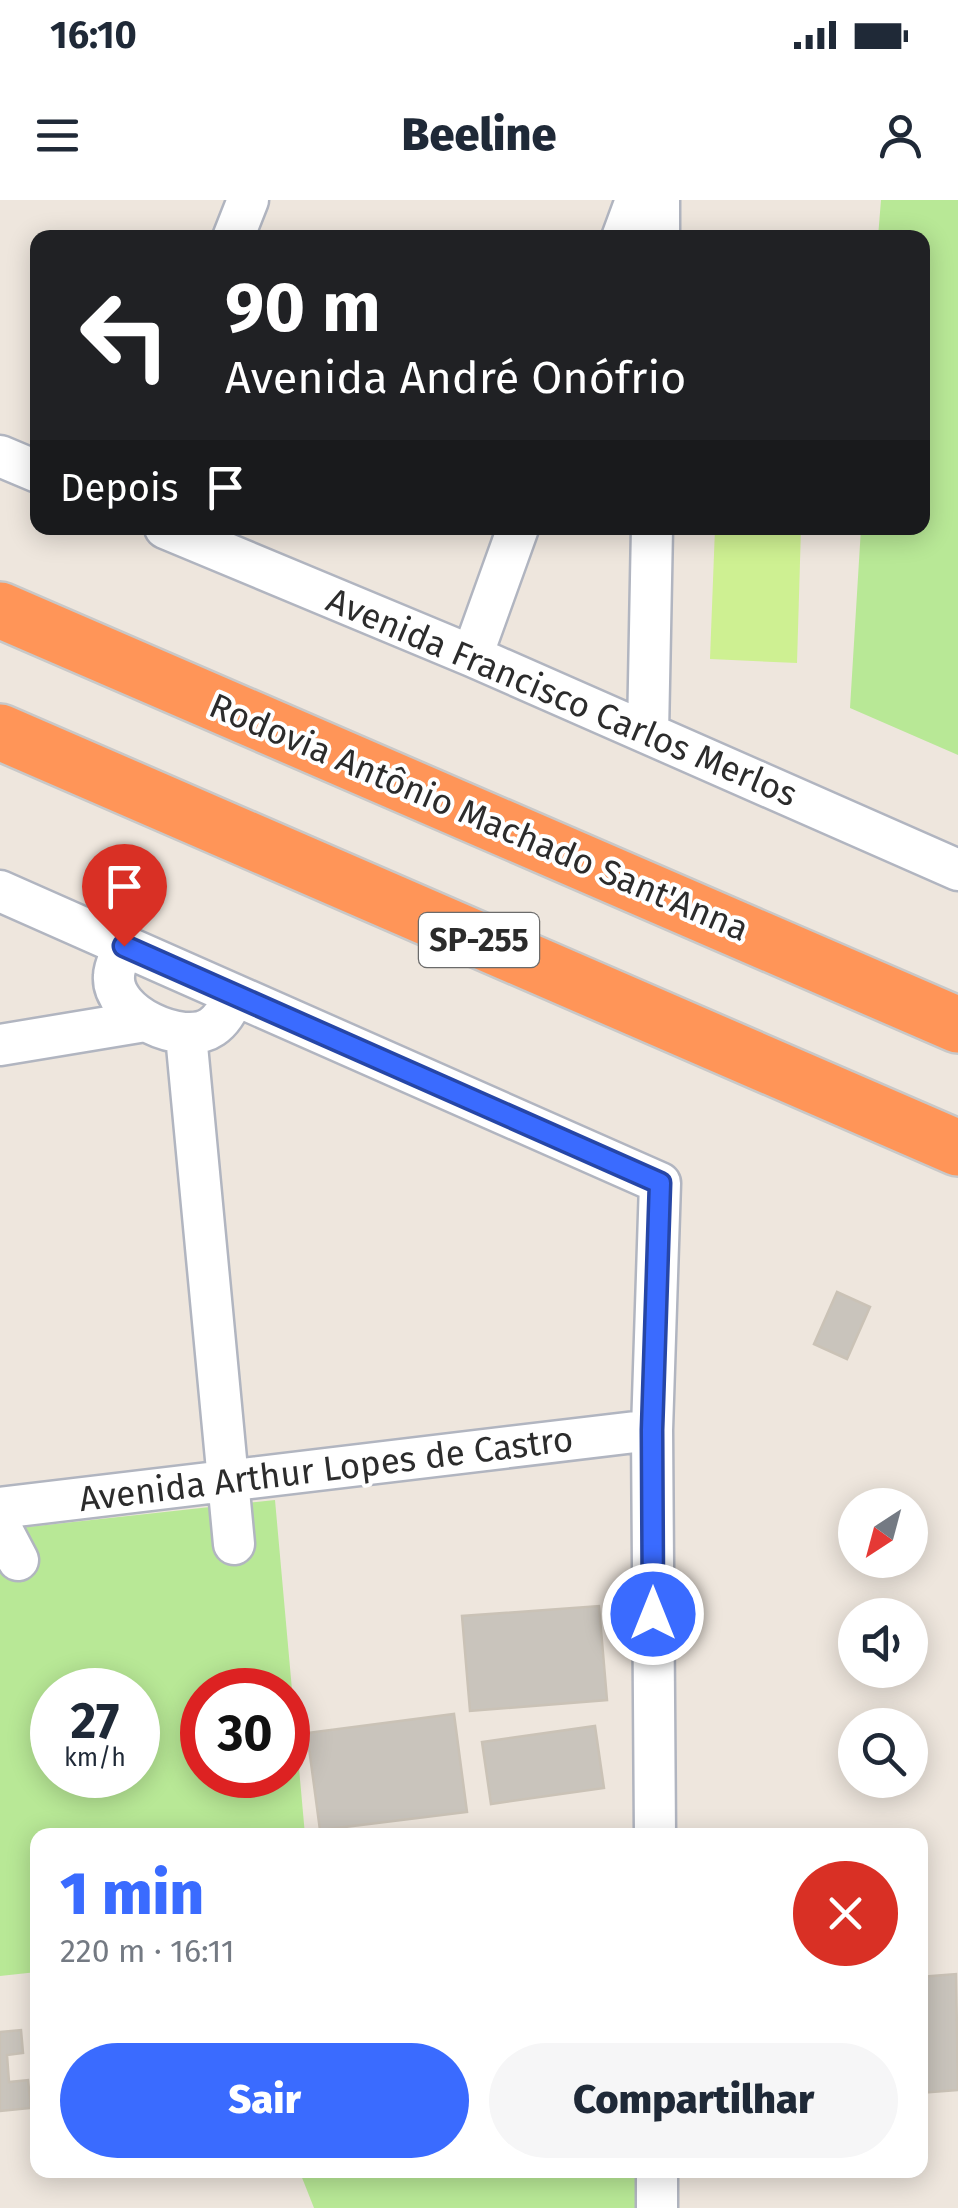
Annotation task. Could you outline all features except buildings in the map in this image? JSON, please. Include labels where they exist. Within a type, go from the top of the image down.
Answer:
[{"type":"highway","name":"Rodovia Antônio Machado Sant'Anna","points":[[0,610],[958,1025]]},
{"type":"highway","name":"SP-255","points":[[0,732],[958,1148]]},
{"type":"street","points":[[236,230],[248,200]]},
{"type":"street","points":[[625,230],[636,200]]},
{"type":"street","points":[[659,230],[660,200]]},
{"type":"street","points":[[0,456],[30,469]]},
{"type":"street","name":"Avenida Francisco Carlos Merlos","points":[[181,535],[472,656],[958,870]]},
{"type":"street","points":[[472,656],[515,535]]},
{"type":"street","points":[[648,733],[652,535]]},
{"type":"street","points":[[0,890],[660,1183],[652,1430],[654,1828]]},
{"type":"street","points":[[124,946],[113,978],[127,1016]]},
{"type":"street","points":[[0,1045],[127,1016],[186,1035],[211,1028],[226,1013],[235,995]]},
{"type":"street","points":[[186,1035],[234,1544]]},
{"type":"street","name":"Avenida Arthur Lopes de Castro","points":[[0,1508],[652,1430]]},
{"type":"street","points":[[657,2178],[657,2208]]},
{"type":"green space","points":[[881,200],[958,200],[958,755],[850,708],[861,535],[930,535],[930,230],[879,230]]},
{"type":"green space","points":[[715,535],[801,535],[797,663],[710,659]]},
{"type":"green space","points":[[275,1500],[290,1668],[180,1668],[180,1798],[302,1798],[304,1828],[30,1828],[30,1973],[0,1976],[0,1530]]},
{"type":"green space","points":[[302,2178],[638,2178],[638,2208],[314,2208]]},
{"type":"route","points":[[124,946],[660,1183],[652,1430],[653,1614]]}]
